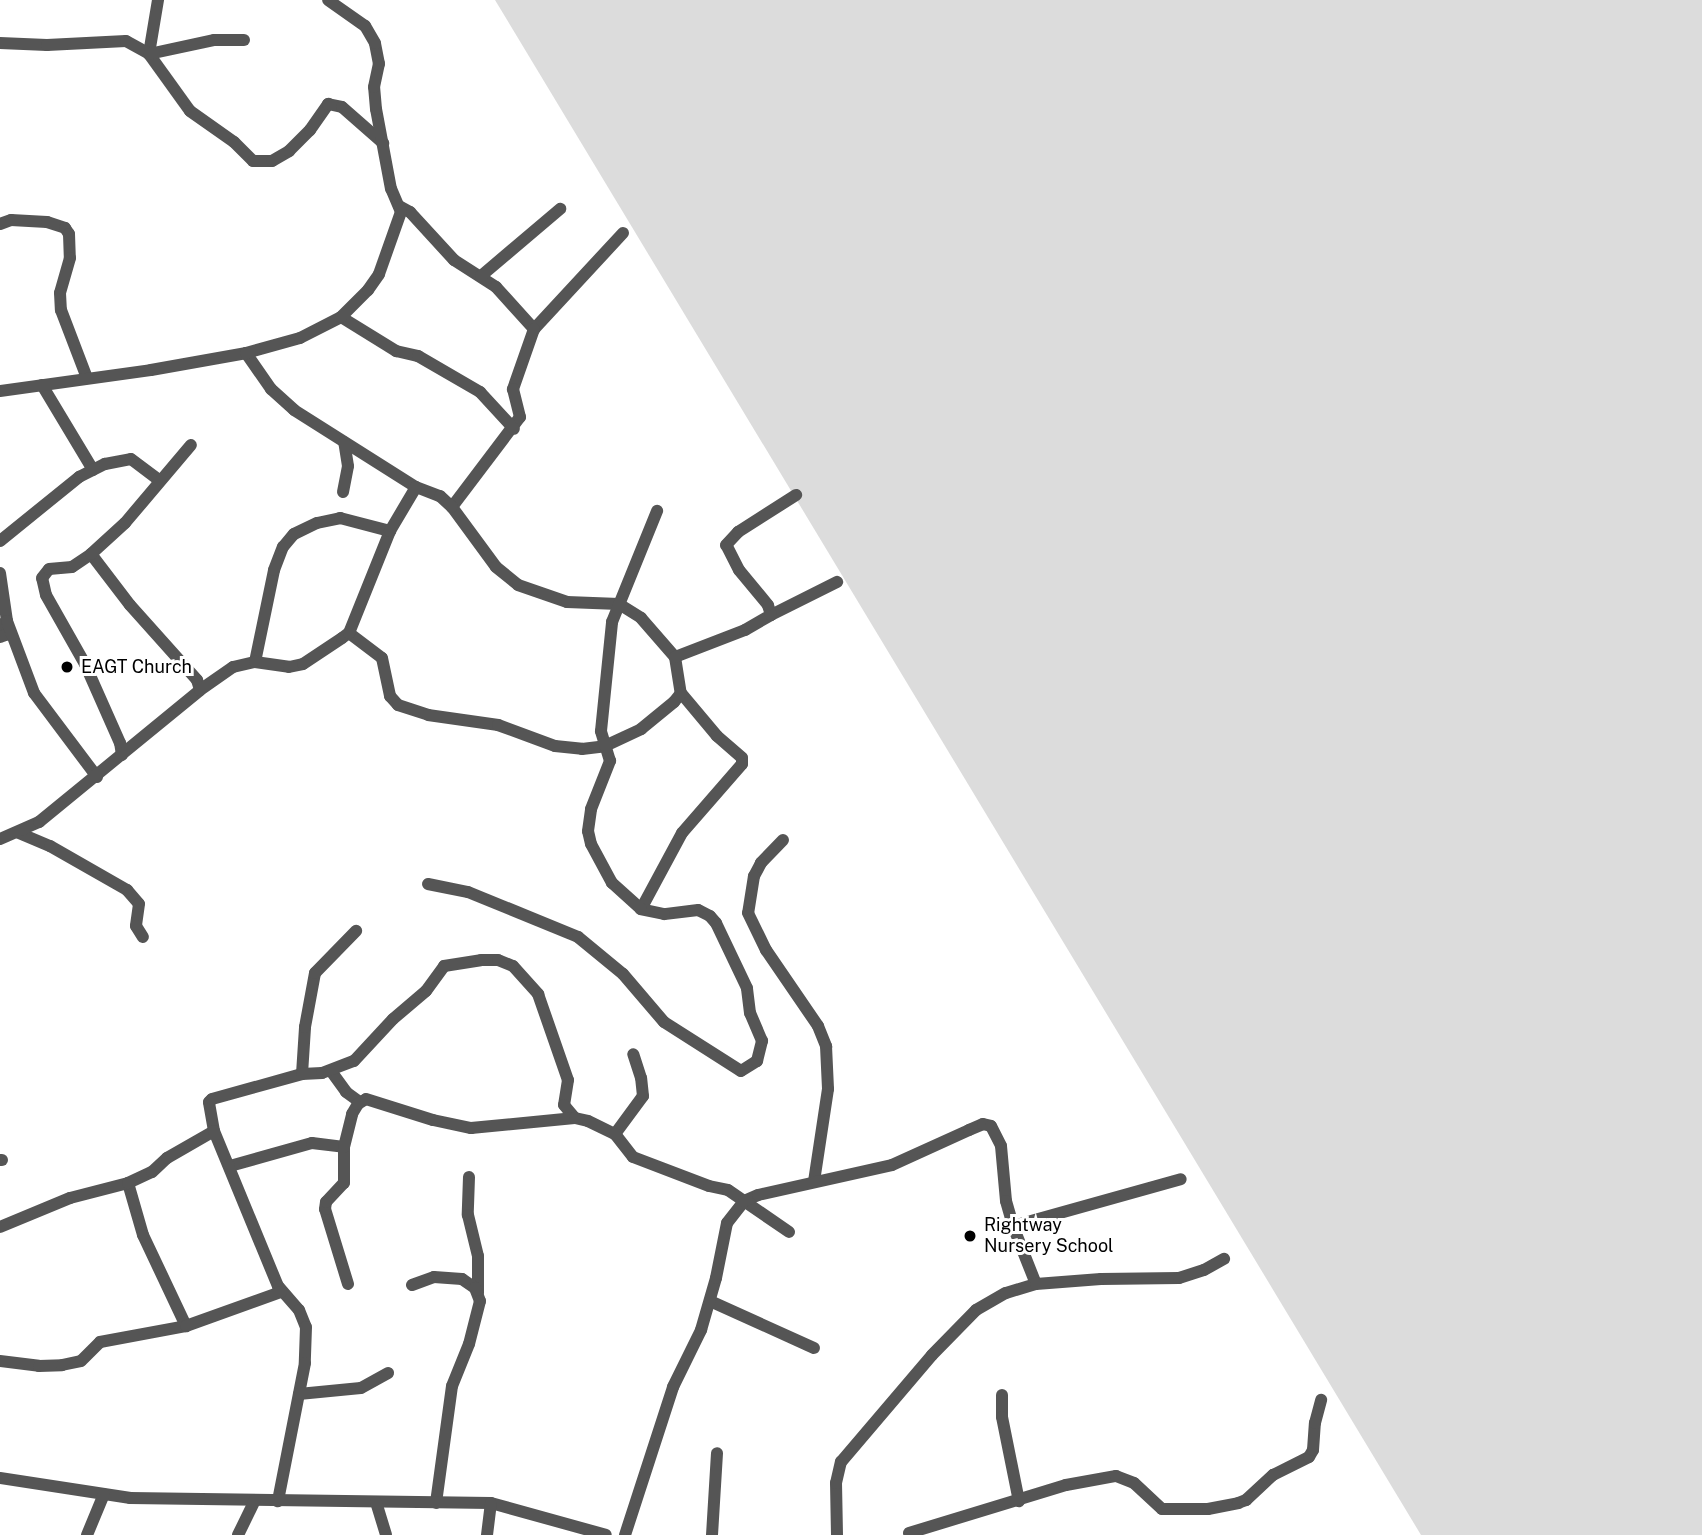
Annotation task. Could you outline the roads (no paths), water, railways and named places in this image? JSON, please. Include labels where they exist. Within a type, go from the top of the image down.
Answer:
[{"type":"street","points":[[149,54],[158,0]]},
{"type":"street","points":[[0,391],[246,353],[300,338],[341,317],[379,274],[401,217],[400,206],[391,189],[374,93],[379,64],[375,43],[365,26],[328,0]]},
{"type":"street","points":[[149,54],[214,40],[244,40]]},
{"type":"street","points":[[0,43],[47,45],[126,41],[149,54],[190,110],[234,142],[253,161],[272,161],[289,151],[310,130],[328,104],[342,107],[384,145]]},
{"type":"street","points":[[400,206],[410,212],[454,260],[481,276],[506,297],[534,329]]},
{"type":"street","points":[[481,276],[560,209]]},
{"type":"street","points":[[0,224],[11,219],[47,222],[65,228],[69,234],[70,258],[60,293],[61,310],[87,378]]},
{"type":"street","points":[[452,507],[486,459],[514,429],[521,412],[513,389],[534,329],[623,233]]},
{"type":"street","points":[[341,317],[396,351],[418,356],[480,392],[514,429]]},
{"type":"street","points":[[246,353],[279,398],[416,487],[440,496],[452,507],[496,567],[517,585],[567,601],[619,604],[641,618],[675,657],[681,693],[717,736],[742,758],[742,764],[682,833],[641,909]]},
{"type":"street","points":[[42,385],[93,470]]},
{"type":"street","points":[[343,492],[348,466],[344,442]]},
{"type":"street","points":[[122,755],[120,743],[85,664],[51,605],[42,582],[49,569],[72,567],[91,554],[125,523],[191,445]]},
{"type":"street","points":[[0,541],[79,478],[93,470],[131,459],[160,481]]},
{"type":"street","points":[[0,839],[39,822],[200,690],[233,667],[255,662],[289,667],[303,664],[349,632],[390,531],[416,487]]},
{"type":"street","points":[[771,615],[768,604],[739,570],[726,545],[738,532],[796,495]]},
{"type":"street","points":[[428,884],[468,892],[578,937],[623,974],[664,1022],[741,1071],[754,1064],[760,1056],[762,1041],[750,1013],[743,975],[716,923],[710,916],[698,910],[664,914],[641,909],[612,883],[591,844],[588,831],[587,818],[610,761],[601,731],[608,648],[619,604],[657,511]]},
{"type":"street","points":[[255,662],[274,569],[283,547],[294,534],[317,523],[340,518],[390,531]]},
{"type":"street","points":[[91,554],[130,605],[197,680],[200,690]]},
{"type":"street","points":[[0,573],[7,621],[34,693],[97,777]]},
{"type":"street","points":[[675,657],[745,630],[837,582]]},
{"type":"street","points":[[0,637],[5,635],[1,625],[7,621]]},
{"type":"street","points":[[349,632],[382,658],[390,696],[406,709],[498,725],[555,746],[582,749],[605,746],[641,729],[681,693]]},
{"type":"street","points":[[19,833],[50,846],[127,890],[139,904],[136,926],[143,937]]},
{"type":"street","points":[[783,839],[761,863],[754,876],[748,913],[766,950],[818,1027],[826,1046],[828,1089],[814,1182]]},
{"type":"street","points":[[302,1074],[305,1027],[315,973],[356,931]]},
{"type":"street","points":[[278,1501],[305,1363],[306,1327],[299,1310],[281,1292],[214,1131],[209,1102],[214,1098],[302,1074],[331,1071],[361,1056],[393,1019],[426,991],[444,966],[464,961],[498,960],[513,966],[538,994],[568,1080],[564,1105],[575,1118]]},
{"type":"street","points":[[615,1134],[643,1096],[641,1078],[633,1054]]},
{"type":"street","points":[[331,1071],[346,1092],[360,1102],[377,1101],[433,1120],[471,1128],[575,1118],[603,1126],[615,1134],[633,1157],[709,1186],[728,1190],[789,1232]]},
{"type":"street","points":[[348,1284],[326,1202],[344,1183],[344,1147],[352,1114],[360,1102]]},
{"type":"street","points":[[625,1535],[673,1387],[701,1330],[727,1223],[744,1201],[892,1165],[983,1124],[991,1126],[1001,1146],[1006,1201],[1013,1226],[1036,1284]]},
{"type":"street","points":[[0,1227],[71,1199],[128,1183],[152,1172],[167,1158],[214,1131]]},
{"type":"street","points":[[230,1166],[312,1143],[344,1147]]},
{"type":"street","points":[[436,1503],[452,1386],[479,1313],[478,1256],[468,1214],[469,1177]]},
{"type":"street","points":[[1013,1226],[1181,1179]]},
{"type":"street","points":[[128,1183],[143,1235],[186,1326]]},
{"type":"street","points":[[838,1535],[836,1483],[846,1455],[963,1321],[1006,1293],[1036,1284],[1101,1279],[1179,1278],[1224,1259]]},
{"type":"street","points":[[412,1285],[434,1277],[453,1277],[468,1282],[478,1293]]},
{"type":"street","points":[[0,1361],[39,1367],[62,1365],[81,1360],[100,1342],[186,1326],[281,1292]]},
{"type":"street","points":[[710,1301],[814,1348]]},
{"type":"street","points":[[299,1394],[356,1389],[388,1373]]},
{"type":"street","points":[[1002,1395],[1002,1417],[1019,1500]]},
{"type":"street","points":[[906,1534],[1066,1485],[1116,1476],[1134,1483],[1163,1509],[1208,1509],[1242,1502],[1273,1475],[1309,1457],[1313,1450],[1315,1423],[1321,1400]]},
{"type":"street","points":[[712,1535],[717,1453]]},
{"type":"street","points":[[0,1478],[130,1498],[491,1503],[606,1535]]},
{"type":"street","points":[[87,1535],[104,1494]]},
{"type":"street","points":[[237,1535],[255,1500]]},
{"type":"street","points":[[376,1502],[386,1535]]},
{"type":"street","points":[[487,1535],[491,1503]]},
{"type":"place","name":"EAGT Church","points":[[67,667]]},
{"type":"place","name":"Rightway Nursery School","points":[[970,1236]]}]
